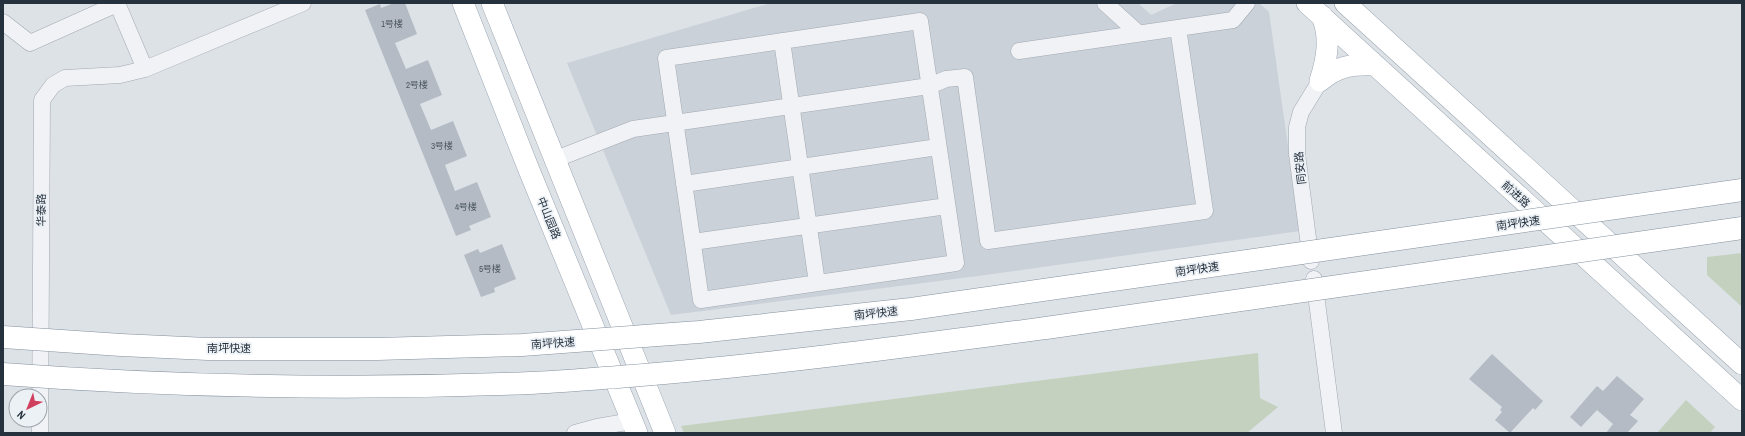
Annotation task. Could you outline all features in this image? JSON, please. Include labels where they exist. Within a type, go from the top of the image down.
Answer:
[{"type":"highway","name":"南坪快速","points":[[3,337],[208,349],[377,349],[522,345],[699,332],[911,309],[1742,190]]},
{"type":"highway","points":[[3,374],[119,381],[228,385],[379,386],[531,383],[701,370],[916,346],[1114,319],[1742,228]]},
{"type":"main road","points":[[1345,3],[1742,364]]},
{"type":"main road","points":[[493,4],[665,433]]},
{"type":"main road","name":"中山园路","points":[[463,8],[635,427]]},
{"type":"main road","points":[[1314,10],[1326,26],[1327,54],[1320,80]]},
{"type":"main road","name":"前进路","points":[[1314,10],[1742,400]]},
{"type":"main road","points":[[1320,80],[1327,74],[1341,67],[1357,64],[1375,65]]},
{"type":"street","points":[[3,22],[30,43],[117,3],[145,69]]},
{"type":"street","name":"华泰路","points":[[40,433],[42,100],[53,85],[66,78],[120,75],[145,69],[303,3]]},
{"type":"street","points":[[1105,3],[1138,34]]},
{"type":"street","points":[[1018,51],[1233,20],[1247,3]]},
{"type":"street","points":[[920,21],[929,86],[956,263],[702,300],[666,58],[920,21]]},
{"type":"street","points":[[556,159],[633,128],[929,86],[946,79],[965,77],[988,241],[1204,211],[1178,28]]},
{"type":"street","points":[[782,41],[817,283]]},
{"type":"street","name":"同安路","points":[[1311,261],[1297,154],[1297,128],[1301,112],[1320,80]]},
{"type":"street","points":[[684,184],[938,147]]},
{"type":"street","points":[[693,242],[947,206]]},
{"type":"street","points":[[1713,230],[1742,225]]},
{"type":"street","points":[[1314,279],[1334,433]]},
{"type":"street","points":[[575,433],[596,427],[635,427]]},
{"type":"shaded area","points":[[771,3],[1138,3],[1151,15],[1177,3],[1259,3],[1269,12],[1300,231],[978,276],[671,315],[567,63]]},
{"type":"green space","points":[[1742,253],[1742,307],[1707,275],[1707,257]]},
{"type":"green space","points":[[1258,353],[1260,398],[1278,407],[1247,433],[684,433],[681,426]]},
{"type":"green space","points":[[1686,400],[1715,427],[1710,433],[1657,433]]},
{"type":"building","points":[[394,3],[405,3],[417,34],[395,43],[406,69],[428,60],[442,95],[420,104],[431,130],[453,121],[467,156],[445,165],[455,191],[477,182],[491,217],[469,226],[471,230],[456,236],[365,10],[380,4],[381,8]]},
{"type":"building","points":[[502,244],[516,279],[494,288],[495,292],[481,297],[464,255],[478,249],[480,253]]},
{"type":"building","points":[[1492,354],[1543,401],[1535,410],[1533,408],[1510,433],[1495,420],[1502,412],[1500,410],[1502,407],[1469,379]]},
{"type":"building","points":[[1617,376],[1644,399],[1630,415],[1638,421],[1627,433],[1606,433],[1613,424],[1597,410],[1581,427],[1570,417],[1597,386],[1603,391]]}]
